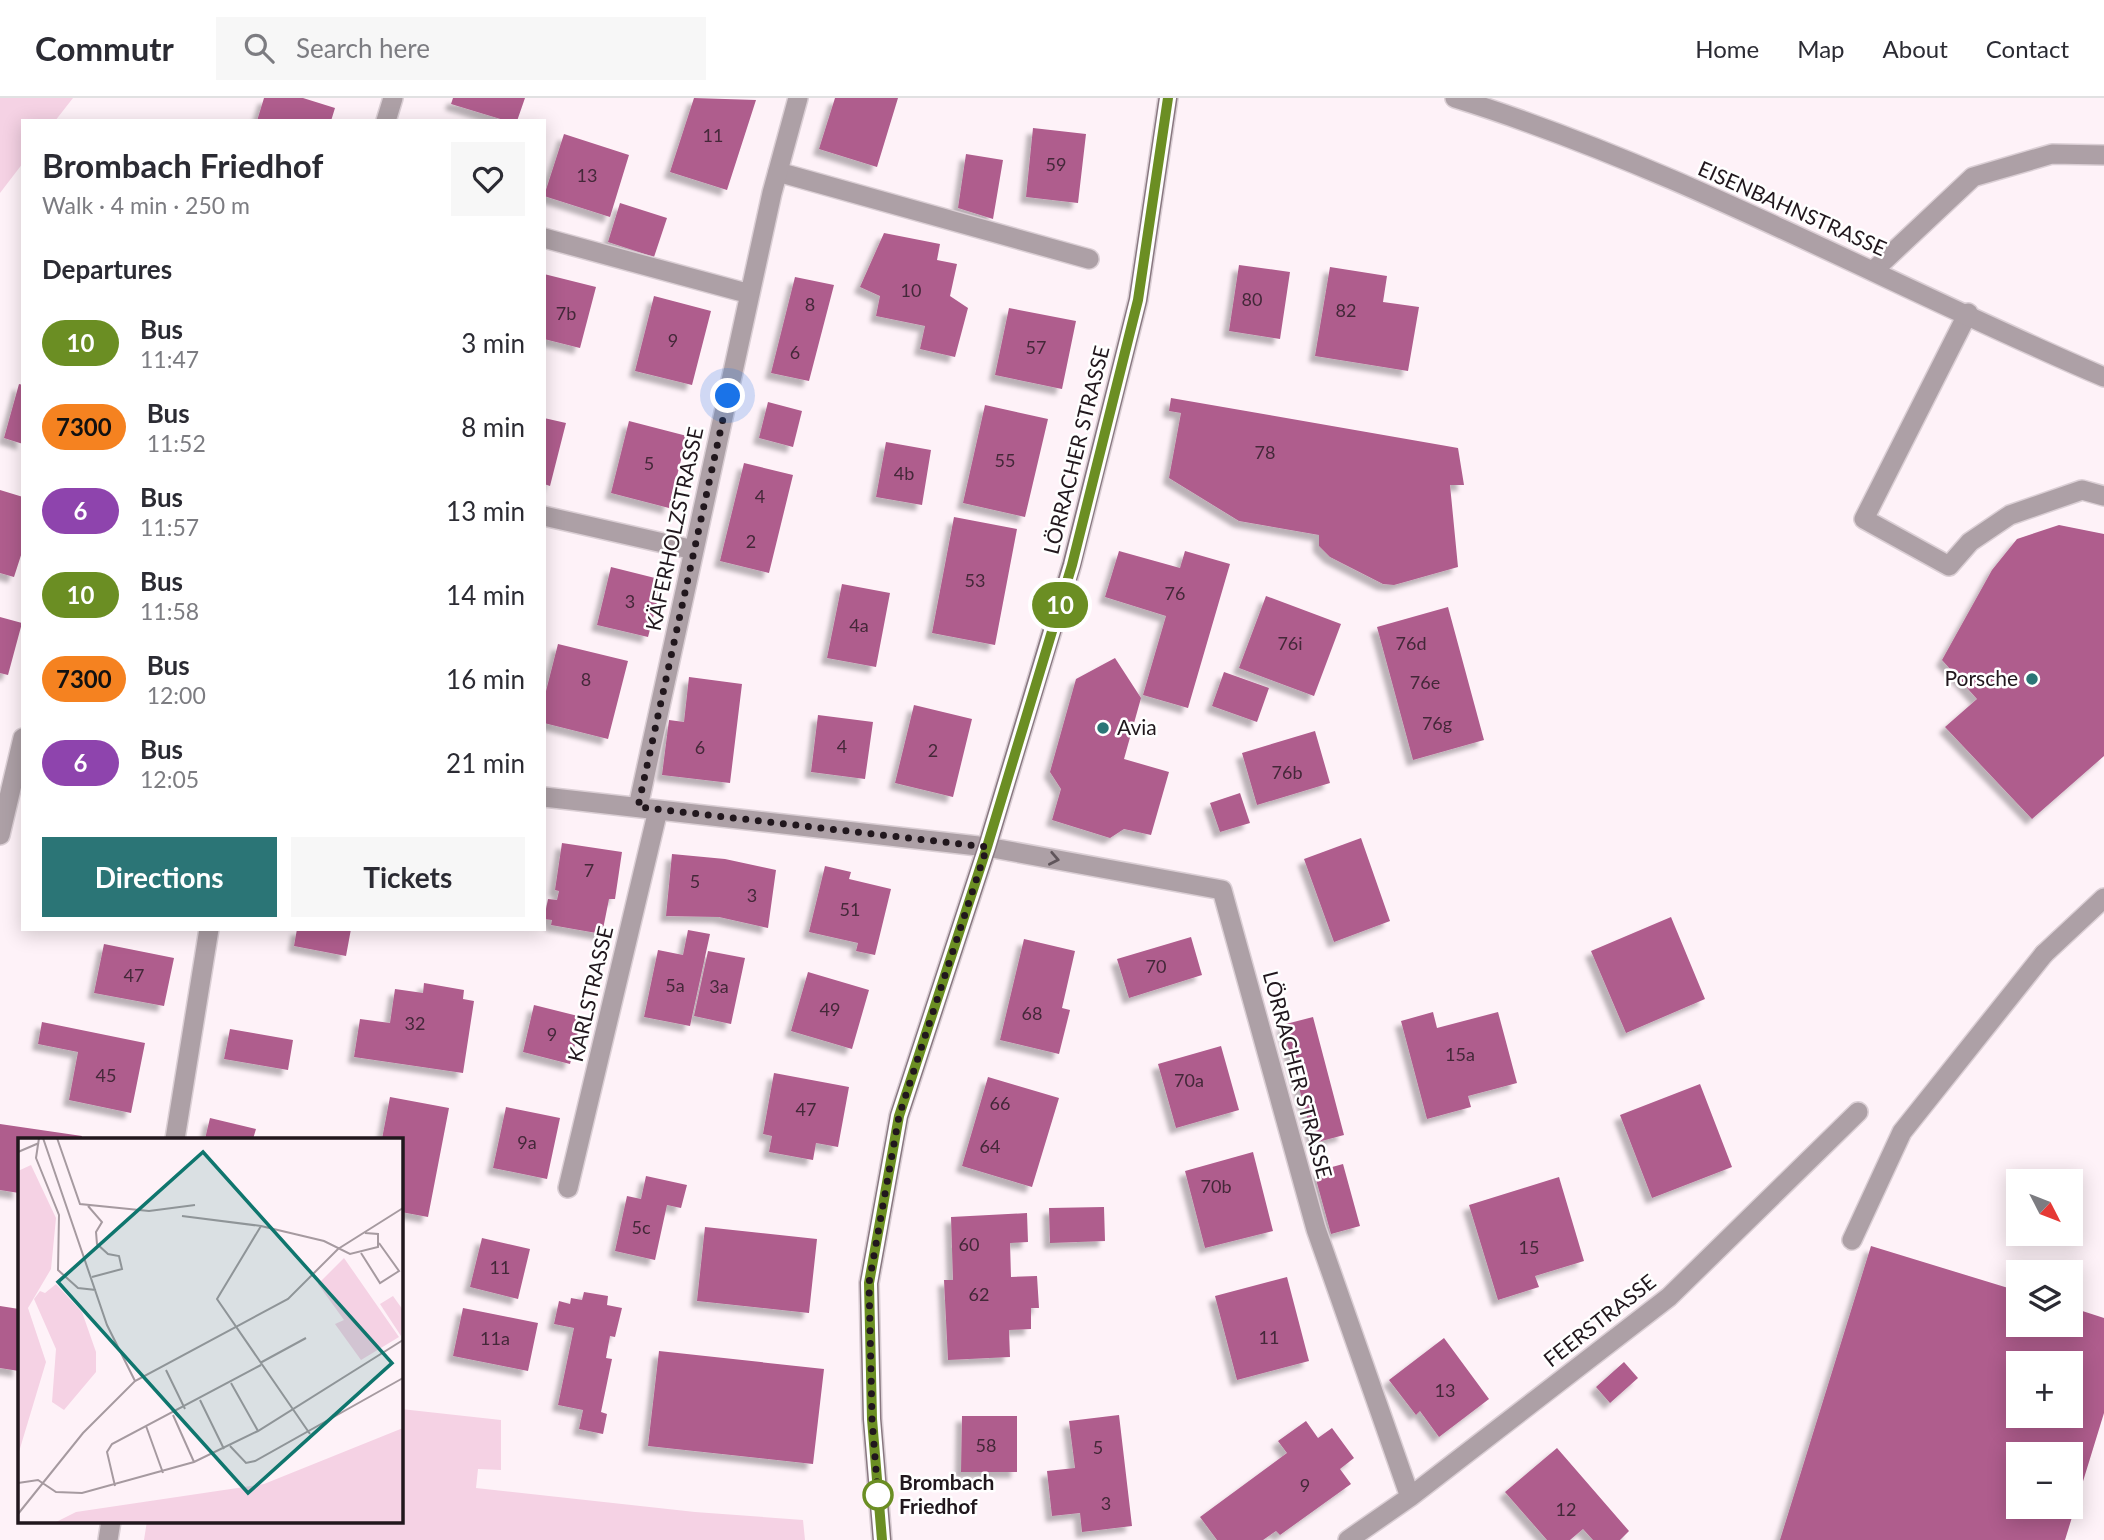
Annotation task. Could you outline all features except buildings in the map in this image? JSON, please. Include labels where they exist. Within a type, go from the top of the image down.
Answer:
[{"type":"main road","name":"LÖRRACHER STRASSE","points":[[882,1540],[872,1419],[869,1283],[899,1116],[987,847],[1072,565],[1138,300],[1168,98]]},
{"type":"street","points":[[387,119],[393,98]]},
{"type":"street","name":"KÄFERHOLZSTRASSE","points":[[638,807],[750,294],[798,98]]},
{"type":"street","name":"EISENBAHNSTRASSE","points":[[1455,98],[1627,161],[1874,270],[2104,377]]},
{"type":"street","points":[[1874,270],[1973,177],[2052,154],[2104,155]]},
{"type":"street","points":[[778,172],[1089,258]]},
{"type":"street","points":[[546,239],[750,294]]},
{"type":"street","points":[[1968,313],[1864,519],[1949,566],[1970,542],[2010,515],[2082,490],[2104,496]]},
{"type":"street","points":[[546,516],[694,550]]},
{"type":"street","points":[[0,835],[21,746]]},
{"type":"street","points":[[546,797],[987,847]]},
{"type":"street","name":"KARLSTRASSE","points":[[568,1188],[658,810]]},
{"type":"street","name":"LÖRRACHER STRASSE","points":[[987,847],[1222,890],[1316,1229],[1410,1497]]},
{"type":"street","points":[[1852,1240],[1902,1132],[2044,954],[2104,898]]},
{"type":"street","points":[[175,1138],[209,931]]},
{"type":"street","name":"FEERSTRASSE","points":[[1348,1540],[1410,1497],[1669,1297],[1858,1112]]},
{"type":"street","points":[[108,1540],[111,1522]]},
{"type":"shaded area","points":[[0,98],[73,98],[57,119],[21,119],[21,166],[0,193]]},
{"type":"shaded area","points":[[402,1409],[501,1420],[501,1470],[478,1469],[476,1488],[695,1512],[803,1520],[805,1540],[144,1540],[147,1522],[402,1522]]},
{"type":"bus line","name":"10","points":[[882,1540],[872,1419],[869,1283],[899,1116],[987,847],[1072,565],[1138,300],[1168,98]]},
{"type":"place","name":"Porsche","points":[[2032,679]]},
{"type":"place","name":"Avia","points":[[1103,728]]},
{"type":"place","name":"Brombach Friedhof","points":[[878,1495]]},
{"type":"route","points":[[728,396],[638,807],[987,847],[899,1116],[869,1283],[872,1419],[878,1495]]}]
